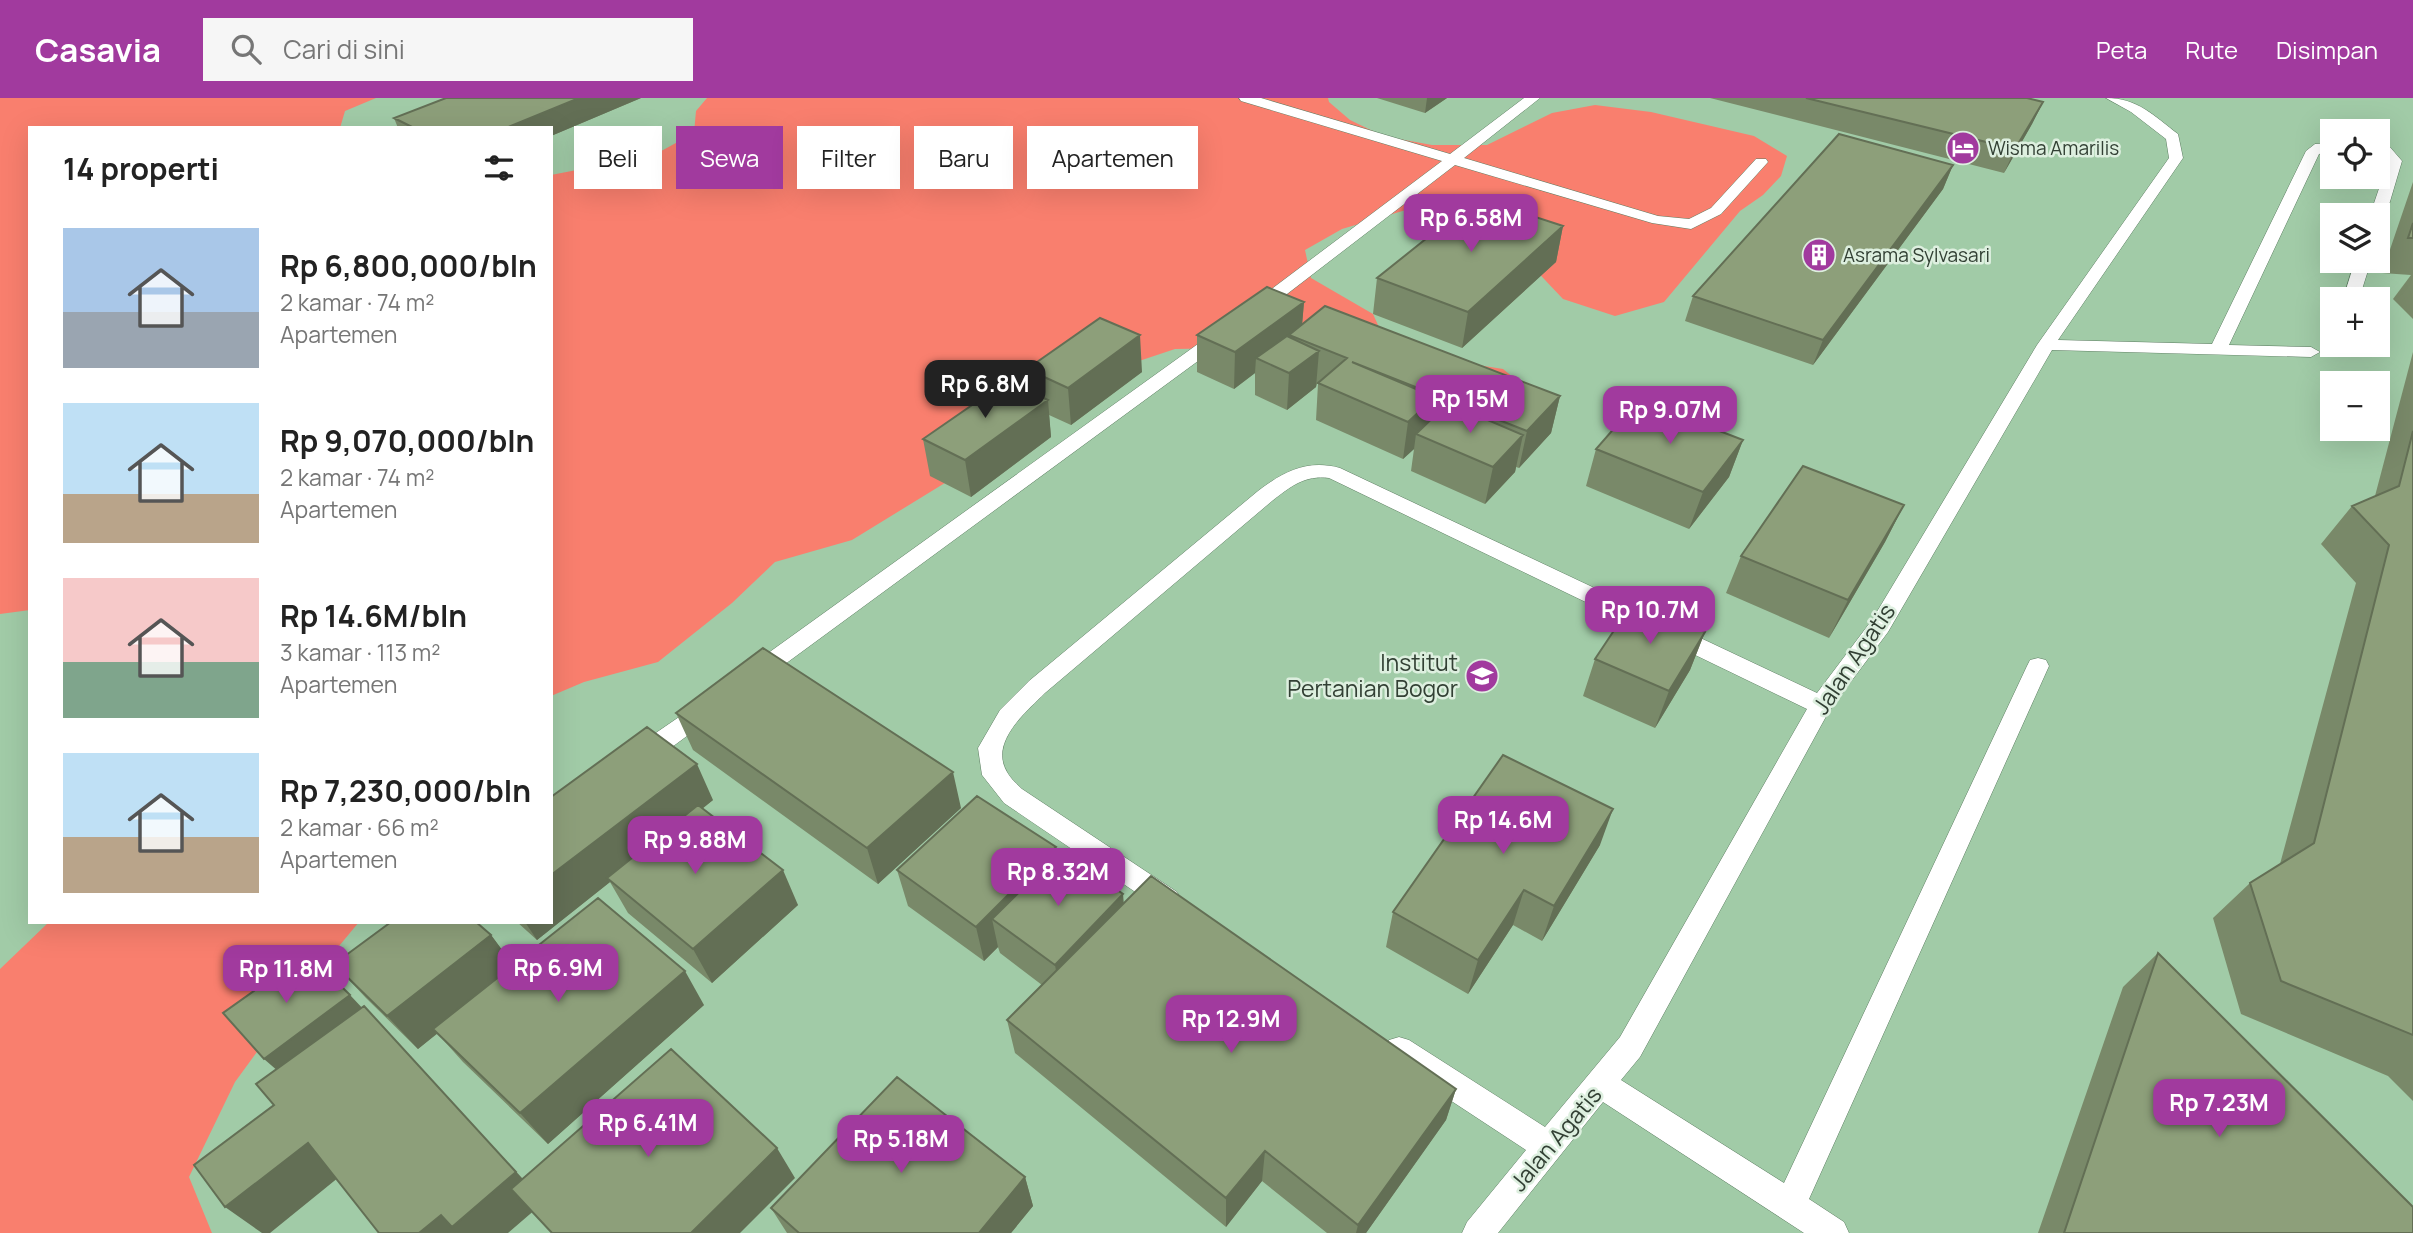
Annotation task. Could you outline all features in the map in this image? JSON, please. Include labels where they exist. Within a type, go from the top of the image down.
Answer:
[{"type":"lane","points":[[1246,98],[1657,220],[1690,224],[1716,211],[1761,162]]},
{"type":"lane","points":[[744,682],[1162,381],[1533,98]]},
{"type":"lane","name":"Jalan Agatis","points":[[1478,1233],[1630,1047],[1821,705],[1880,626],[2046,345],[2176,158],[2174,138],[2136,109],[2113,98]]},
{"type":"lane","points":[[2218,349],[2313,151],[2320,147]]},
{"type":"lane","points":[[2390,155],[2395,161]]},
{"type":"lane","points":[[2390,160],[2395,161]]},
{"type":"lane","points":[[2382,203],[2395,161]]},
{"type":"lane","points":[[2046,345],[2311,352]]},
{"type":"lane","points":[[1185,911],[1044,820],[1013,796],[994,775],[990,748],[1008,716],[1037,687],[1265,496],[1293,475],[1302,472],[1312,469],[1333,472],[1821,705]]},
{"type":"lane","points":[[1790,1205],[2038,666]]},
{"type":"lane","points":[[619,772],[721,699]]},
{"type":"lane","points":[[1385,1041],[1549,1147]]},
{"type":"lane","points":[[1601,1084],[1833,1233]]},
{"type":"shaded area","name":"Institut Pertanian Bogor","points":[[0,98],[2413,98],[2413,1233],[0,1233]]},
{"type":"shaded area","points":[[0,98],[376,98],[345,111],[341,126],[28,126],[28,610],[0,614]]},
{"type":"shaded area","points":[[707,98],[1328,98],[1329,102],[1350,120],[1383,136],[1432,145],[1487,145],[1552,113],[1595,105],[1651,112],[1754,136],[1787,156],[1781,176],[1763,195],[1740,211],[1664,302],[1615,316],[1563,299],[1473,204],[1426,204],[1342,229],[1305,250],[1311,278],[1373,314],[1383,336],[1441,359],[1503,369],[1541,400],[1322,377],[1230,348],[1175,349],[1118,368],[953,478],[852,540],[775,562],[732,603],[658,662],[584,682],[553,695],[553,175],[574,171],[574,189],[662,189],[662,151],[676,143],[676,189],[783,189],[783,126],[695,126],[696,111]]},
{"type":"shaded area","points":[[47,924],[357,924],[300,993],[235,1082],[189,1177],[212,1233],[0,1233],[0,969]]},
{"type":"building","points":[[446,98],[579,98],[511,126],[410,126],[394,118]]},
{"type":"building","points":[[1806,98],[2027,98],[2043,102],[2015,149]]},
{"type":"building","name":"Asrama Sylvasari","points":[[1839,134],[1953,165],[1823,340],[1693,296]]},
{"type":"building","points":[[1477,198],[1563,226],[1468,312],[1377,278]]},
{"type":"building","points":[[2413,223],[2413,238],[2408,238]]},
{"type":"building","points":[[1267,287],[1304,302],[1235,352],[1197,335]]},
{"type":"building","points":[[1325,306],[1560,396],[1527,431],[1352,362],[1435,397],[1408,422],[1318,383],[1347,358],[1289,335]]},
{"type":"building","points":[[1100,318],[1140,335],[1068,388],[1027,369]]},
{"type":"building","points":[[1287,336],[1319,351],[1289,373],[1256,358]]},
{"type":"building","points":[[1007,381],[1048,400],[965,460],[923,439]]},
{"type":"building","points":[[1639,400],[1743,440],[1703,492],[1596,449]]},
{"type":"building","points":[[1448,403],[1523,435],[1493,467],[1416,434]]},
{"type":"building","points":[[2413,431],[2413,1035],[2281,981],[2250,883],[2314,843],[2389,545],[2352,506],[2399,486]]},
{"type":"building","points":[[1803,466],[1904,505],[1848,600],[1741,556]]},
{"type":"building","points":[[1633,602],[1705,632],[1669,691],[1595,659]]},
{"type":"building","points":[[763,648],[953,772],[867,848],[676,713]]},
{"type":"building","points":[[647,727],[697,764],[553,873],[553,796]]},
{"type":"building","points":[[1503,755],[1613,809],[1554,906],[1524,890],[1478,960],[1393,912]]},
{"type":"building","points":[[977,796],[1056,847],[976,927],[897,870]]},
{"type":"building","points":[[698,805],[783,870],[693,949],[607,878]]},
{"type":"building","points":[[1061,851],[1123,894],[1055,965],[992,919]]},
{"type":"building","points":[[1151,876],[1456,1089],[1358,1225],[1265,1151],[1226,1198],[1007,1020]]},
{"type":"building","points":[[598,898],[685,971],[520,1113],[433,1029]]},
{"type":"building","points":[[388,924],[478,924],[491,935],[387,1016],[334,964]]},
{"type":"building","points":[[307,953],[350,995],[264,1059],[223,1013]]},
{"type":"building","points":[[2158,953],[2413,1207],[2413,1233],[2064,1233]]},
{"type":"building","points":[[364,1006],[516,1172],[452,1227],[441,1215],[419,1233],[379,1233],[308,1143],[225,1207],[194,1165],[274,1105],[256,1084]]},
{"type":"building","points":[[671,1049],[777,1148],[691,1233],[552,1233],[511,1189]]},
{"type":"building","points":[[897,1077],[1025,1177],[979,1233],[799,1233],[771,1208]]},
{"type":"place","name":"Wisma Amarilis","points":[[1963,148]]},
{"type":"place","name":"Asrama Sylvasari","points":[[1819,255]]},
{"type":"place","name":"Institut Pertanian Bogor","points":[[1482,676]]}]
